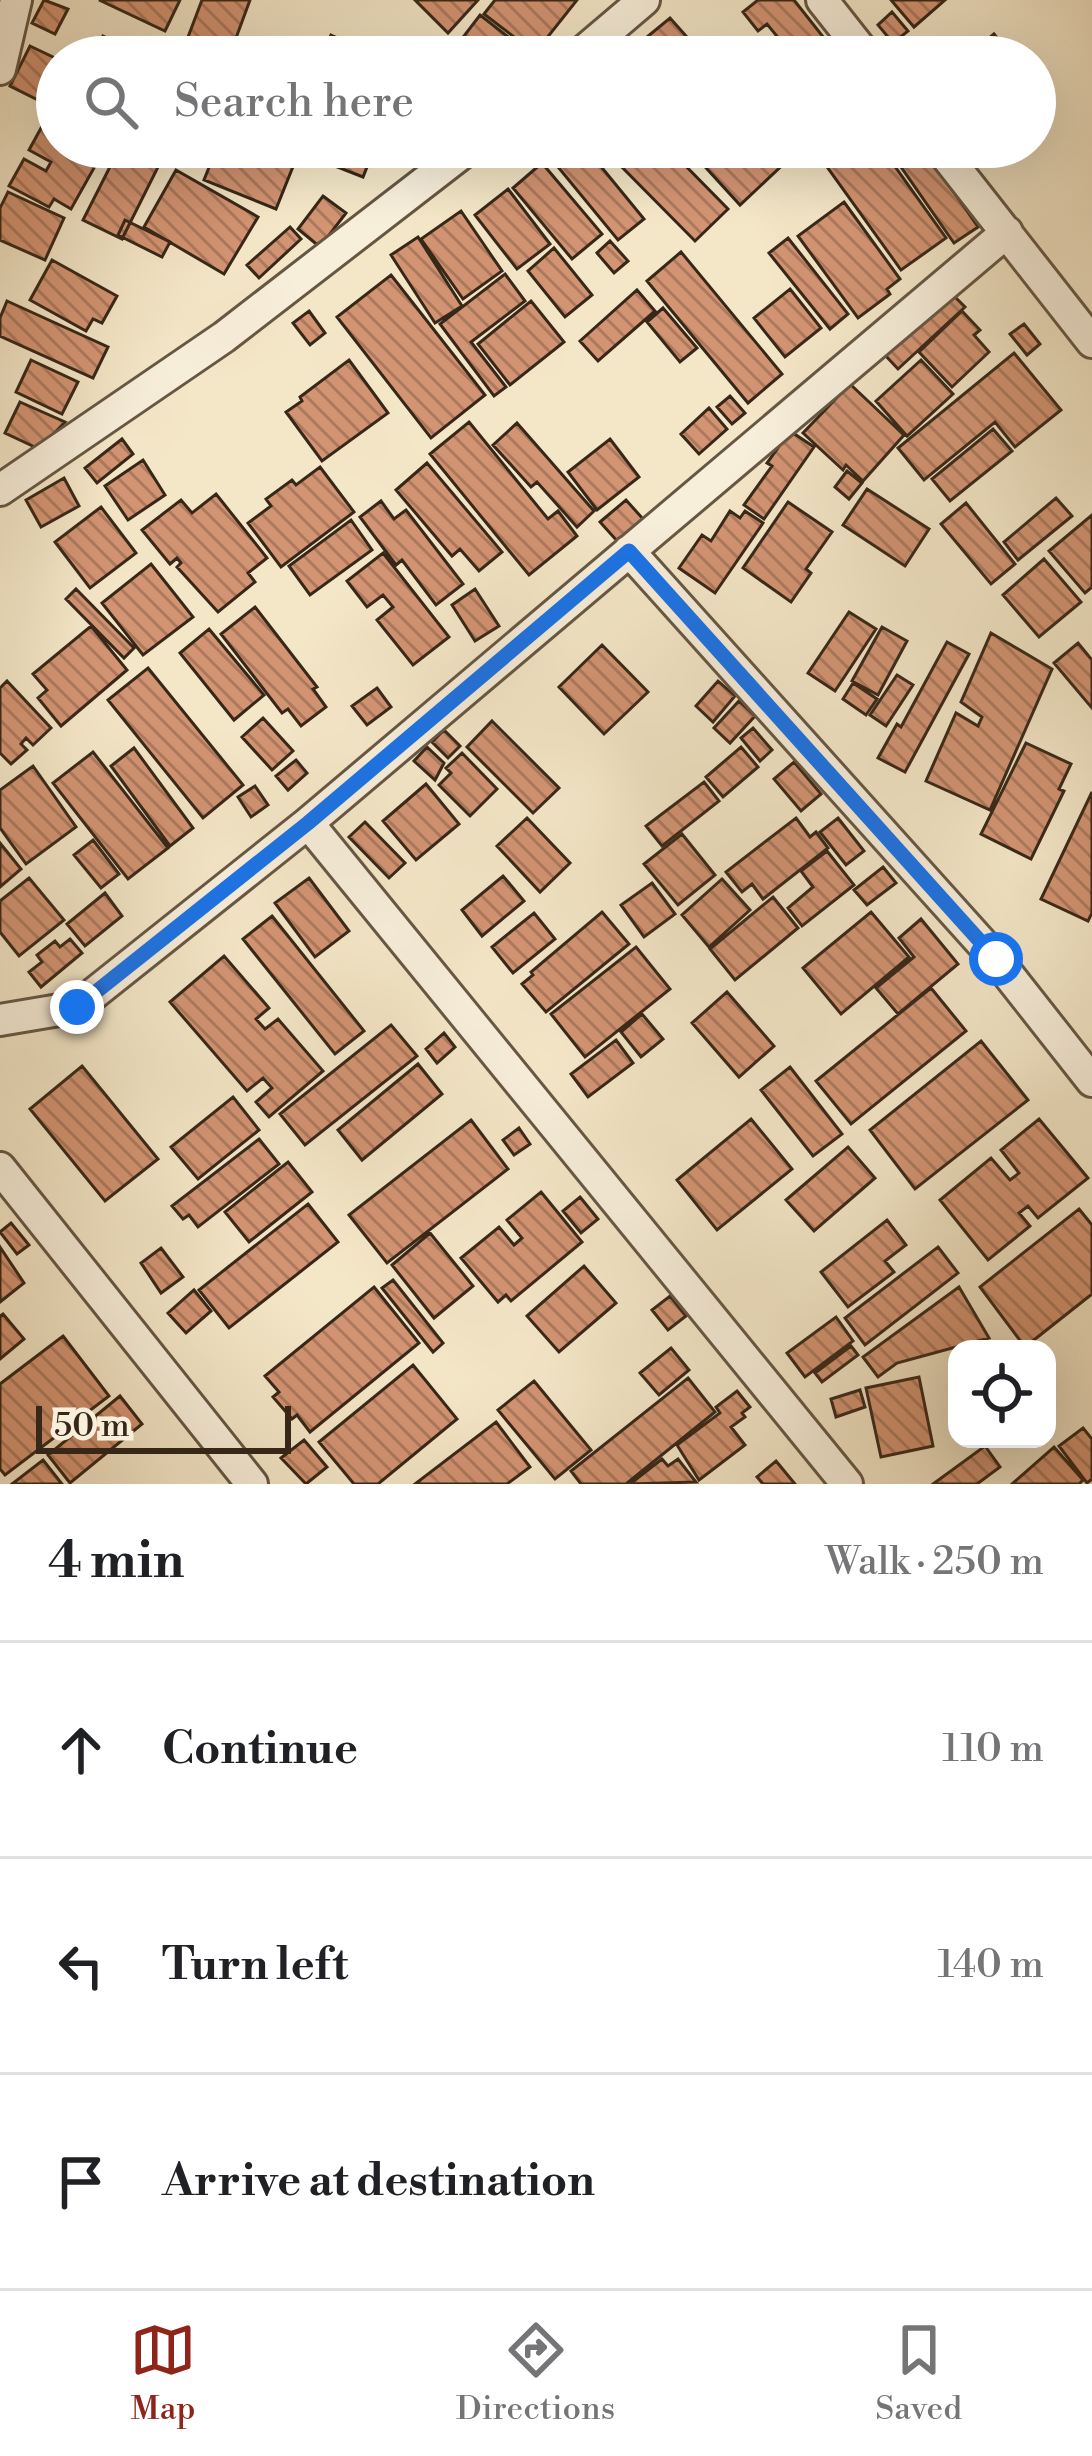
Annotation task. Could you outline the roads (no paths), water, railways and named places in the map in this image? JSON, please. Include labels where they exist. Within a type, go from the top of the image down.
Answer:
[{"type":"street","points":[[0,69],[16,0]]},
{"type":"street","points":[[602,36],[644,0]]},
{"type":"street","points":[[822,0],[850,36]]},
{"type":"street","points":[[0,490],[224,337],[443,168]]},
{"type":"street","points":[[956,168],[1092,342]]},
{"type":"street","points":[[0,1020],[77,1007],[308,823],[1007,232]]},
{"type":"street","points":[[629,551],[996,959],[1092,1081]]},
{"type":"street","points":[[308,823],[847,1484]]},
{"type":"street","points":[[0,1168],[252,1484]]}]
